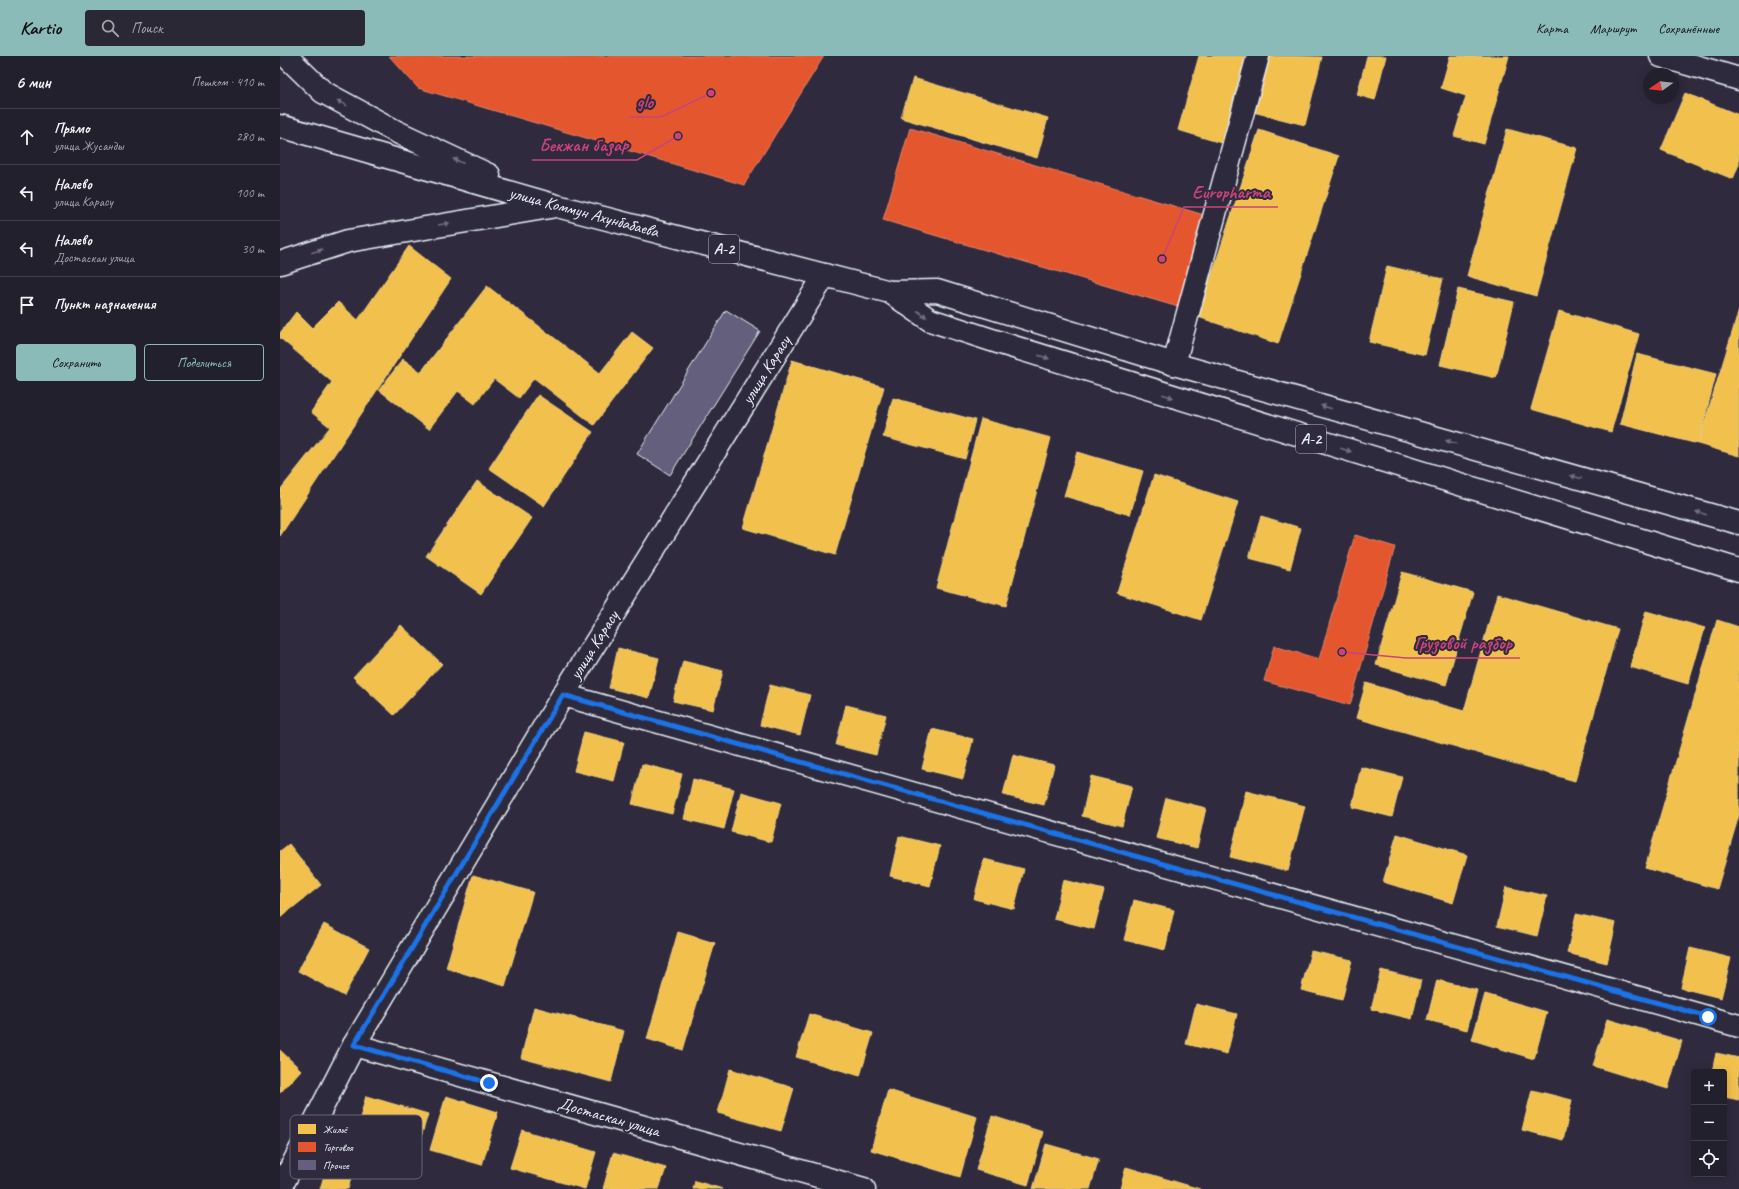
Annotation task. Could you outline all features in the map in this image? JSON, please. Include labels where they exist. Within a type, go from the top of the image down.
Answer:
[{"type":"main road","points":[[286,56],[323,92],[394,132],[557,206]]},
{"type":"main road","points":[[1174,364],[1258,56]]},
{"type":"main road","points":[[1661,56],[1739,79]]},
{"type":"main road","name":"улица Коммун Ахунбабаева","points":[[280,126],[557,206],[890,292]]},
{"type":"main road","points":[[280,262],[348,241],[557,206]]},
{"type":"main road","name":"улица Карасу","points":[[318,1115],[354,1045],[563,695],[825,275]]},
{"type":"main road","name":"A-2","points":[[890,292],[937,291],[1174,364],[1739,523]]},
{"type":"main road","name":"A-2","points":[[890,292],[930,320],[1739,570]]},
{"type":"main road","points":[[1004,344],[1012,313]]},
{"type":"main road","points":[[563,695],[1739,1026]]},
{"type":"main road","name":"Достаскан улица","points":[[354,1045],[864,1189]]},
{"type":"main road","name":"улица Карасу","points":[[280,1189],[290,1170]]},
{"type":"building: Жильё","points":[[1199,56],[1245,56],[1221,143],[1178,130]]},
{"type":"building: Жильё","points":[[1266,56],[1322,57],[1305,125],[1253,112]]},
{"type":"building: Жильё","points":[[1367,56],[1386,56],[1375,100],[1357,95]]},
{"type":"building: Жильё","points":[[1450,56],[1509,56],[1484,144],[1454,136],[1466,96],[1441,88]]},
{"type":"building: Жильё","points":[[913,78],[1048,118],[1037,158],[901,118]]},
{"type":"building: Жильё","points":[[1685,93],[1739,115],[1739,164],[1733,179],[1661,150]]},
{"type":"building: Жильё","points":[[1507,129],[1577,148],[1536,296],[1467,276]]},
{"type":"building: Жильё","points":[[1259,130],[1339,156],[1278,344],[1198,317]]},
{"type":"building: Жильё","points":[[409,246],[451,279],[280,536],[280,490],[330,427],[311,412],[332,382],[280,338],[280,333],[296,312],[312,328],[338,302],[358,320]]},
{"type":"building: Жильё","points":[[1387,266],[1443,279],[1425,355],[1369,342]]},
{"type":"building: Жильё","points":[[487,286],[600,373],[632,332],[653,348],[594,425],[534,378],[519,398],[494,379],[475,404],[458,391],[429,429],[379,390],[403,359],[421,372]]},
{"type":"building: Жильё","points":[[1458,289],[1514,302],[1496,378],[1440,365]]},
{"type":"building: Жильё","points":[[1739,310],[1739,456],[1698,444]]},
{"type":"building: Жильё","points":[[1559,311],[1639,334],[1611,432],[1531,409]]},
{"type":"building: Жильё","points":[[1637,354],[1716,374],[1698,444],[1620,424]]},
{"type":"building: Жильё","points":[[792,360],[884,387],[835,555],[743,528]]},
{"type":"building: Жильё","points":[[538,395],[593,432],[544,506],[489,468]]},
{"type":"building: Жильё","points":[[893,398],[975,420],[965,459],[883,437]]},
{"type":"building: Жильё","points":[[981,419],[1051,438],[1006,606],[936,588]]},
{"type":"building: Жильё","points":[[1077,452],[1143,471],[1130,515],[1064,496]]},
{"type":"building: Жильё","points":[[1154,475],[1238,502],[1201,620],[1117,593]]},
{"type":"building: Жильё","points":[[477,481],[532,518],[481,594],[426,556]]},
{"type":"building: Жильё","points":[[1261,516],[1301,528],[1290,569],[1249,558]]},
{"type":"building: Жильё","points":[[1402,572],[1473,592],[1446,685],[1376,665]]},
{"type":"building: Жильё","points":[[1497,594],[1618,629],[1575,781],[1356,718],[1366,683],[1464,711]]},
{"type":"building: Жильё","points":[[1646,611],[1705,628],[1688,684],[1630,667]]},
{"type":"building: Жильё","points":[[1717,620],[1739,627],[1739,815],[1717,889],[1645,868]]},
{"type":"building: Жильё","points":[[401,625],[442,664],[394,715],[353,677]]},
{"type":"building: Жильё","points":[[618,648],[659,658],[649,698],[609,688]]},
{"type":"building: Жильё","points":[[683,661],[723,671],[713,710],[673,701]]},
{"type":"building: Жильё","points":[[770,685],[810,695],[800,735],[760,725]]},
{"type":"building: Жильё","points":[[846,705],[886,715],[876,755],[836,745]]},
{"type":"building: Жильё","points":[[932,729],[973,739],[963,779],[922,769]]},
{"type":"building: Жильё","points":[[584,732],[624,742],[614,781],[574,771]]},
{"type":"building: Жильё","points":[[1013,755],[1054,765],[1044,805],[1003,795]]},
{"type":"building: Жильё","points":[[642,764],[682,774],[672,814],[632,804]]},
{"type":"building: Жильё","points":[[1361,767],[1402,777],[1392,817],[1352,807]]},
{"type":"building: Жильё","points":[[1091,776],[1132,786],[1122,826],[1082,816]]},
{"type":"building: Жильё","points":[[693,779],[734,789],[724,829],[684,819]]},
{"type":"building: Жильё","points":[[1246,791],[1305,806],[1288,871],[1230,857]]},
{"type":"building: Жильё","points":[[741,792],[781,803],[771,842],[731,832]]},
{"type":"building: Жильё","points":[[1166,798],[1206,808],[1197,848],[1156,838]]},
{"type":"building: Жильё","points":[[1397,834],[1467,855],[1453,903],[1383,882]]},
{"type":"building: Жильё","points":[[899,836],[940,846],[930,886],[890,876]]},
{"type":"building: Жильё","points":[[289,844],[321,885],[280,918],[280,851]]},
{"type":"building: Жильё","points":[[984,859],[1024,869],[1014,909],[974,899]]},
{"type":"building: Жильё","points":[[473,875],[533,892],[505,986],[446,968]]},
{"type":"building: Жильё","points":[[1063,880],[1104,890],[1094,929],[1054,919]]},
{"type":"building: Жильё","points":[[1506,887],[1547,896],[1537,936],[1497,926]]},
{"type":"building: Жильё","points":[[1134,900],[1174,910],[1165,950],[1124,940]]},
{"type":"building: Жильё","points":[[1576,914],[1616,923],[1607,963],[1567,953]]},
{"type":"building: Жильё","points":[[324,924],[369,948],[344,996],[298,971]]},
{"type":"building: Жильё","points":[[678,932],[715,943],[683,1050],[647,1039]]},
{"type":"building: Жильё","points":[[1690,948],[1731,958],[1721,998],[1681,988]]},
{"type":"building: Жильё","points":[[1311,951],[1352,960],[1342,1000],[1301,990]]},
{"type":"building: Жильё","points":[[1381,970],[1421,980],[1412,1019],[1371,1009]]},
{"type":"building: Жильё","points":[[1437,980],[1477,990],[1467,1030],[1427,1020]]},
{"type":"building: Жильё","points":[[1485,994],[1547,1012],[1534,1059],[1472,1040]]},
{"type":"building: Жильё","points":[[1196,1004],[1237,1014],[1227,1054],[1186,1044]]},
{"type":"building: Жильё","points":[[534,1007],[624,1031],[611,1082],[521,1058]]},
{"type":"building: Жильё","points":[[809,1014],[873,1033],[860,1076],[796,1057]]},
{"type":"building: Жильё","points":[[1607,1019],[1682,1041],[1668,1089],[1593,1066]]},
{"type":"building: Жильё","points":[[280,1050],[301,1070],[280,1093]]},
{"type":"building: Жильё","points":[[1716,1053],[1739,1058],[1739,1100],[1727,1098],[1727,1069],[1713,1069]]},
{"type":"building: Жильё","points":[[730,1069],[794,1088],[781,1131],[718,1113]]},
{"type":"building: Жильё","points":[[888,1090],[977,1117],[960,1177],[871,1150]]},
{"type":"building: Жильё","points":[[1532,1090],[1572,1100],[1563,1140],[1522,1130]]},
{"type":"building: Жильё","points":[[366,1096],[428,1114],[422,1134],[422,1115],[361,1115]]},
{"type":"building: Жильё","points":[[446,1096],[498,1112],[482,1165],[430,1150]]},
{"type":"building: Жильё","points":[[992,1116],[1043,1132],[1028,1185],[976,1170]]},
{"type":"building: Жильё","points":[[522,1130],[596,1152],[585,1189],[510,1168]]},
{"type":"building: Жильё","points":[[1046,1144],[1099,1159],[1090,1189],[1033,1189]]},
{"type":"building: Жильё","points":[[613,1153],[666,1168],[659,1189],[603,1189]]},
{"type":"building: Жильё","points":[[1126,1167],[1200,1189],[1120,1189]]},
{"type":"building: Жильё","points":[[323,1179],[351,1179],[348,1189],[320,1189]]},
{"type":"building: Жильё","points":[[695,1181],[723,1189],[693,1189]]},
{"type":"building: Торговля","points":[[389,56],[824,56],[744,185],[418,88]]},
{"type":"building: Торговля","points":[[910,128],[1211,217],[1185,309],[883,220]]},
{"type":"building: Торговля","points":[[1355,535],[1395,547],[1350,705],[1264,681],[1274,646],[1319,659]]},
{"type":"building: Прочее","points":[[726,310],[760,331],[670,475],[637,454]]},
{"type":"place","name":"glo","points":[[711,93]]},
{"type":"place","name":"Бекжан базар","points":[[678,136]]},
{"type":"place","name":"Europharma","points":[[1162,259]]},
{"type":"place","name":"Грузовой разбор","points":[[1342,652]]},
{"type":"route","points":[[489,1083],[354,1045],[563,695],[1708,1017]]}]
